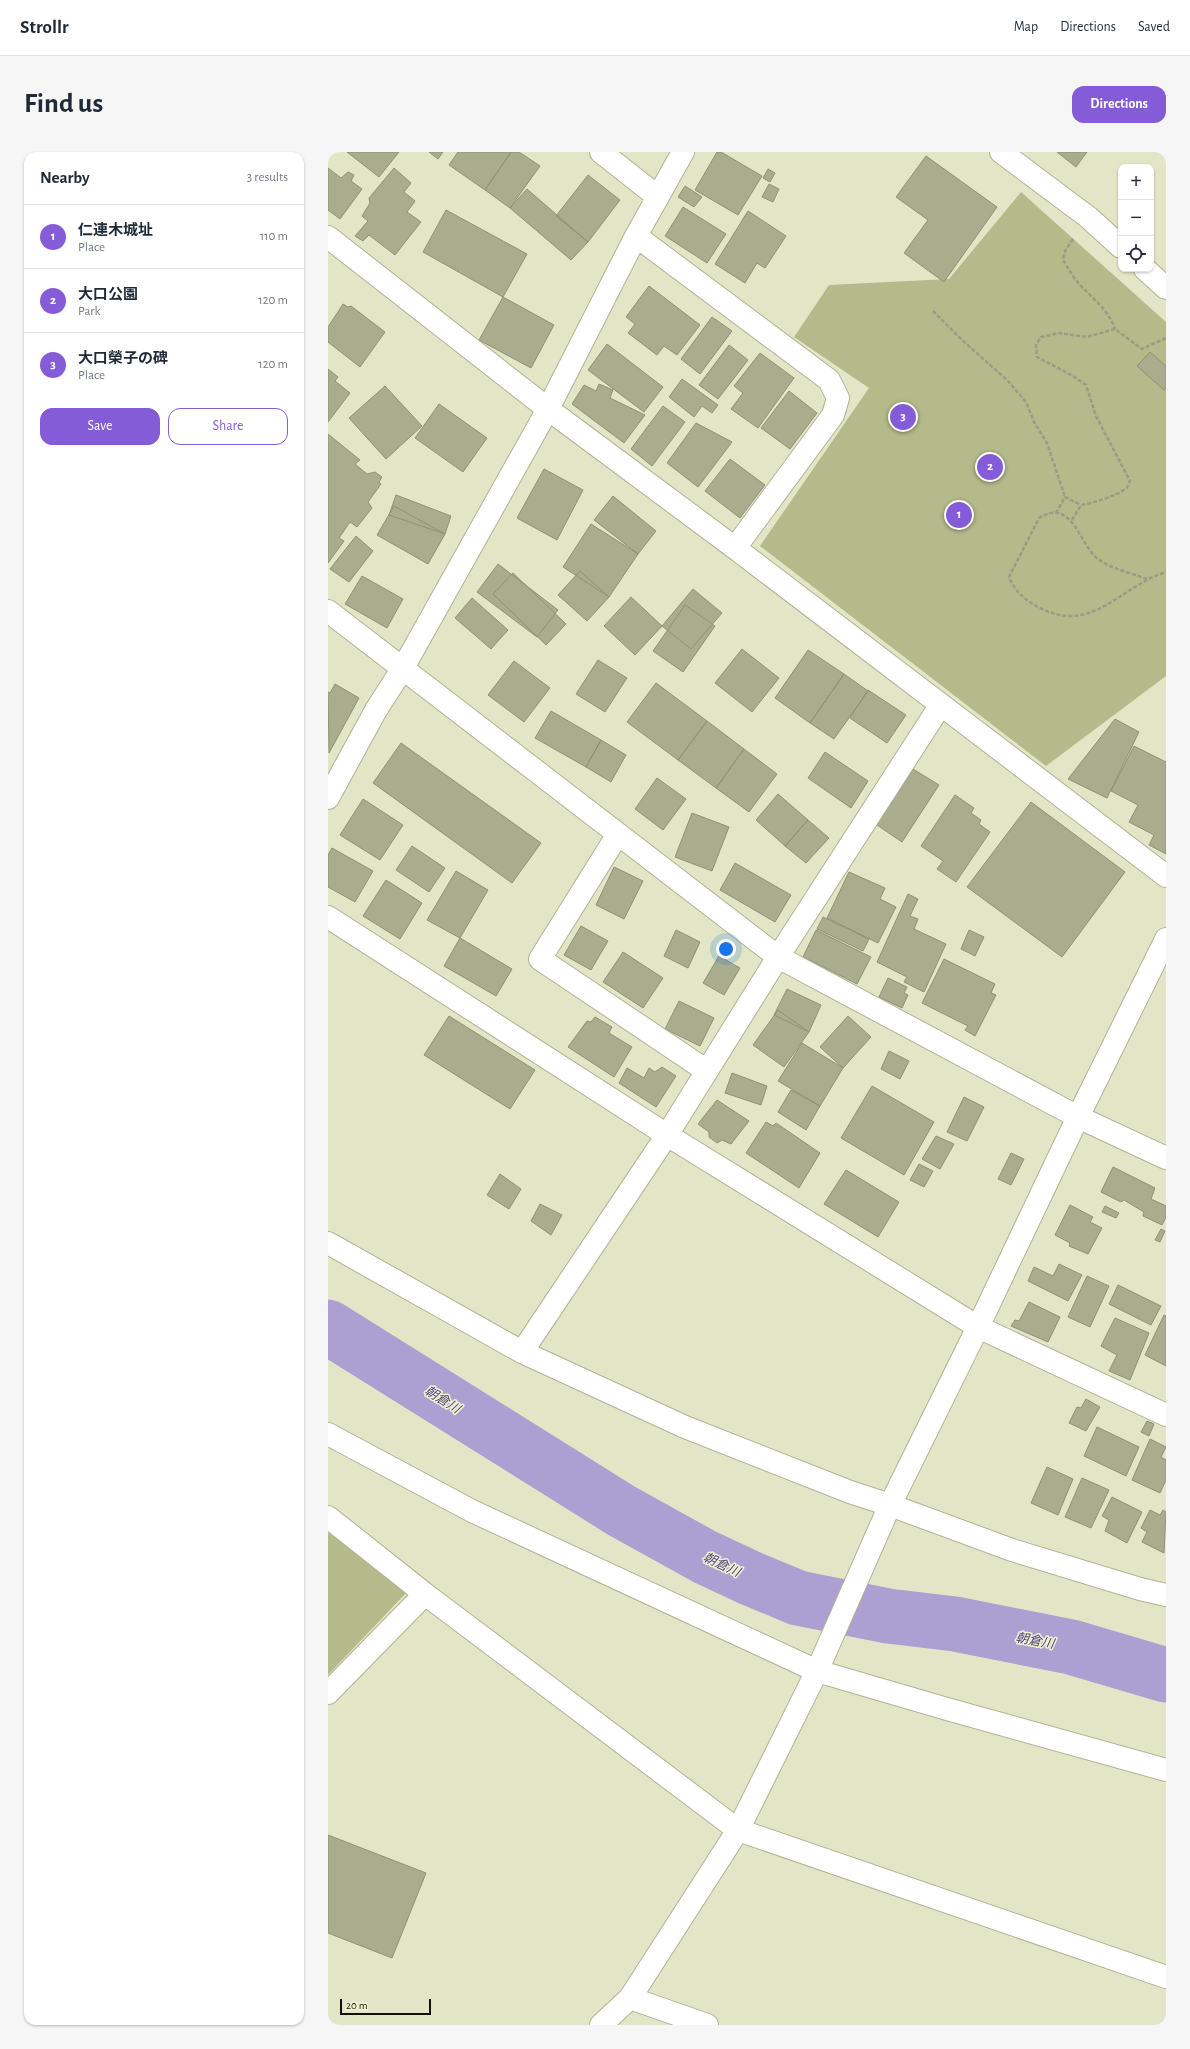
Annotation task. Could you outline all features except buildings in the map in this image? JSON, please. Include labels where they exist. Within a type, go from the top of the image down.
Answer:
[{"type":"street","points":[[601,152],[658,197]]},
{"type":"street","points":[[328,798],[376,710],[403,668],[548,410],[636,236],[683,152]]},
{"type":"street","points":[[1001,152],[1088,217],[1118,244]]},
{"type":"street","points":[[636,236],[829,380],[838,398],[833,415],[735,548]]},
{"type":"street","points":[[328,237],[548,410],[735,548],[940,706],[1166,876]]},
{"type":"street","points":[[1148,272],[1166,288]]},
{"type":"street","points":[[328,611],[778,958],[1078,1117],[1166,1158]]},
{"type":"street","points":[[522,1352],[667,1135],[778,958],[940,706]]},
{"type":"street","points":[[618,834],[540,959],[707,1071]]},
{"type":"street","points":[[328,917],[667,1135],[978,1327],[1166,1415]]},
{"type":"street","points":[[601,2025],[630,1998],[738,1830],[820,1663],[888,1512],[1078,1117],[1166,939]]},
{"type":"street","points":[[328,1243],[522,1352],[685,1427],[850,1492],[888,1512],[1140,1588],[1166,1594]]},
{"type":"street","points":[[328,1434],[472,1511],[820,1663],[947,1709],[1166,1770]]},
{"type":"street","points":[[328,1518],[425,1594],[738,1830],[1166,1977]]},
{"type":"street","points":[[328,1693],[425,1594]]},
{"type":"street","points":[[630,1998],[707,2025]]},
{"type":"path","points":[[1088,217],[1065,251],[1063,260],[1078,282],[1111,318],[1115,329],[1142,349],[1166,338]]},
{"type":"path","points":[[933,311],[962,340],[1007,380],[1026,402],[1034,422],[1047,443],[1065,497],[1080,504],[1094,502],[1122,492],[1127,488],[1130,481],[1096,416],[1086,385],[1073,376],[1037,357],[1036,344],[1041,337],[1059,333],[1087,337],[1115,329]]},
{"type":"path","points":[[1056,513],[1065,497]]},
{"type":"path","points":[[1072,520],[1080,504]]},
{"type":"path","points":[[1147,579],[1108,565],[1097,558],[1085,545],[1072,520],[1056,513],[1047,514],[1039,518],[1009,577],[1014,589],[1024,600],[1054,615],[1068,617],[1089,613],[1110,604],[1147,579],[1166,572]]},
{"type":"green space","points":[[1021,192],[1166,322],[1166,676],[1046,766],[760,546],[869,388],[794,337],[829,285],[949,279]]},
{"type":"green space","points":[[328,1532],[406,1593],[328,1675]]},
{"type":"waterway","name":"朝倉川","points":[[328,1327],[622,1511],[705,1557],[798,1598],[888,1616],[955,1624],[1071,1647],[1166,1675]]},
{"type":"place","name":"大口榮子の碑","points":[[903,417]]},
{"type":"place","name":"大口公園","points":[[990,467]]},
{"type":"place","name":"仁連木城址","points":[[959,515]]}]
